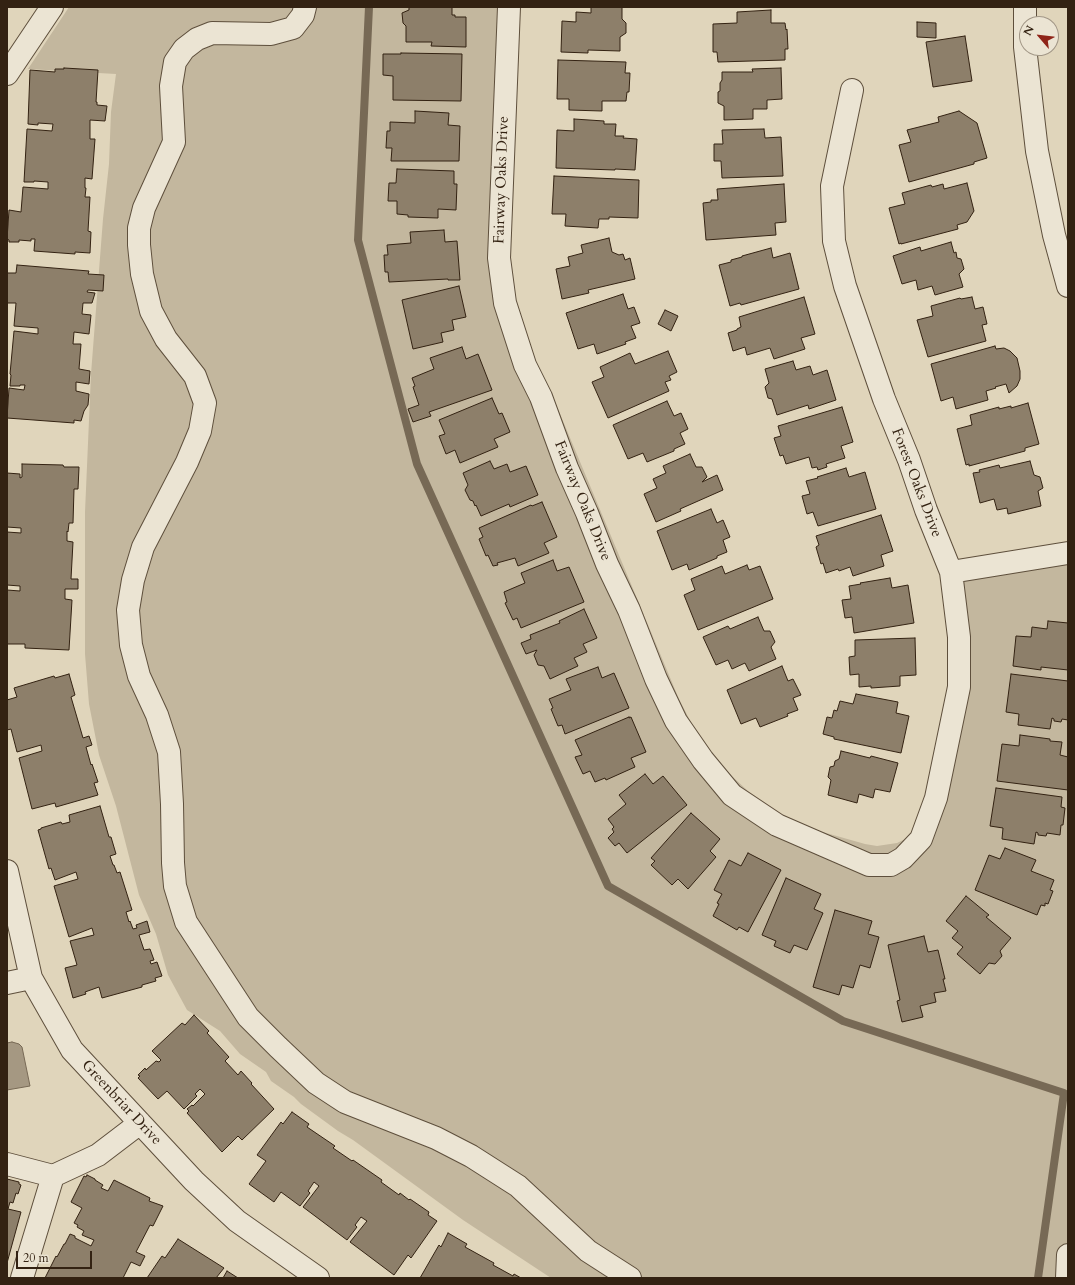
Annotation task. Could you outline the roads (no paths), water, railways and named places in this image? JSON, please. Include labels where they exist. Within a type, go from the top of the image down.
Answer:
[{"type":"street","points":[[7,74],[52,7]]},
{"type":"street","points":[[305,7],[303,15],[293,28],[271,34],[212,32],[196,39],[184,49],[175,62],[171,86],[174,142],[144,208],[139,228],[142,274],[151,311],[166,339],[196,376],[205,403],[200,431],[187,462],[144,547],[133,580],[128,610],[131,645],[139,676],[157,715],[169,752],[172,804],[172,863],[175,886],[186,922],[248,1017],[316,1083],[345,1102],[436,1138],[471,1156],[518,1186],[588,1251],[630,1278]]},
{"type":"street","name":"Fairway Oaks Drive","points":[[509,7],[499,258],[505,303],[526,365],[541,397],[567,468],[607,564],[629,610],[656,679],[676,721],[703,760],[732,795],[777,825],[869,865],[890,865]]},
{"type":"street","points":[[1024,7],[1025,47],[1036,151],[1054,235],[1068,286]]},
{"type":"street","name":"Forest Oaks Drive","points":[[852,90],[832,186],[834,241],[845,286],[884,399],[909,460],[926,510],[951,572],[959,637],[959,687],[936,798],[921,839],[902,858],[890,865]]},
{"type":"street","points":[[951,572],[1068,553]]},
{"type":"street","name":"Greenbriar Drive","points":[[7,871],[31,978],[72,1050],[194,1181],[237,1221],[318,1278]]},
{"type":"street","points":[[7,983],[31,978]]},
{"type":"street","points":[[7,1164],[53,1176],[98,1155],[140,1123]]},
{"type":"street","points":[[22,1278],[53,1176]]},
{"type":"street","points":[[1067,1278],[1068,1255]]},
{"type":"waterway","points":[[369,7],[358,240],[417,464],[608,886],[843,1021],[1064,1093],[1038,1278]]}]
